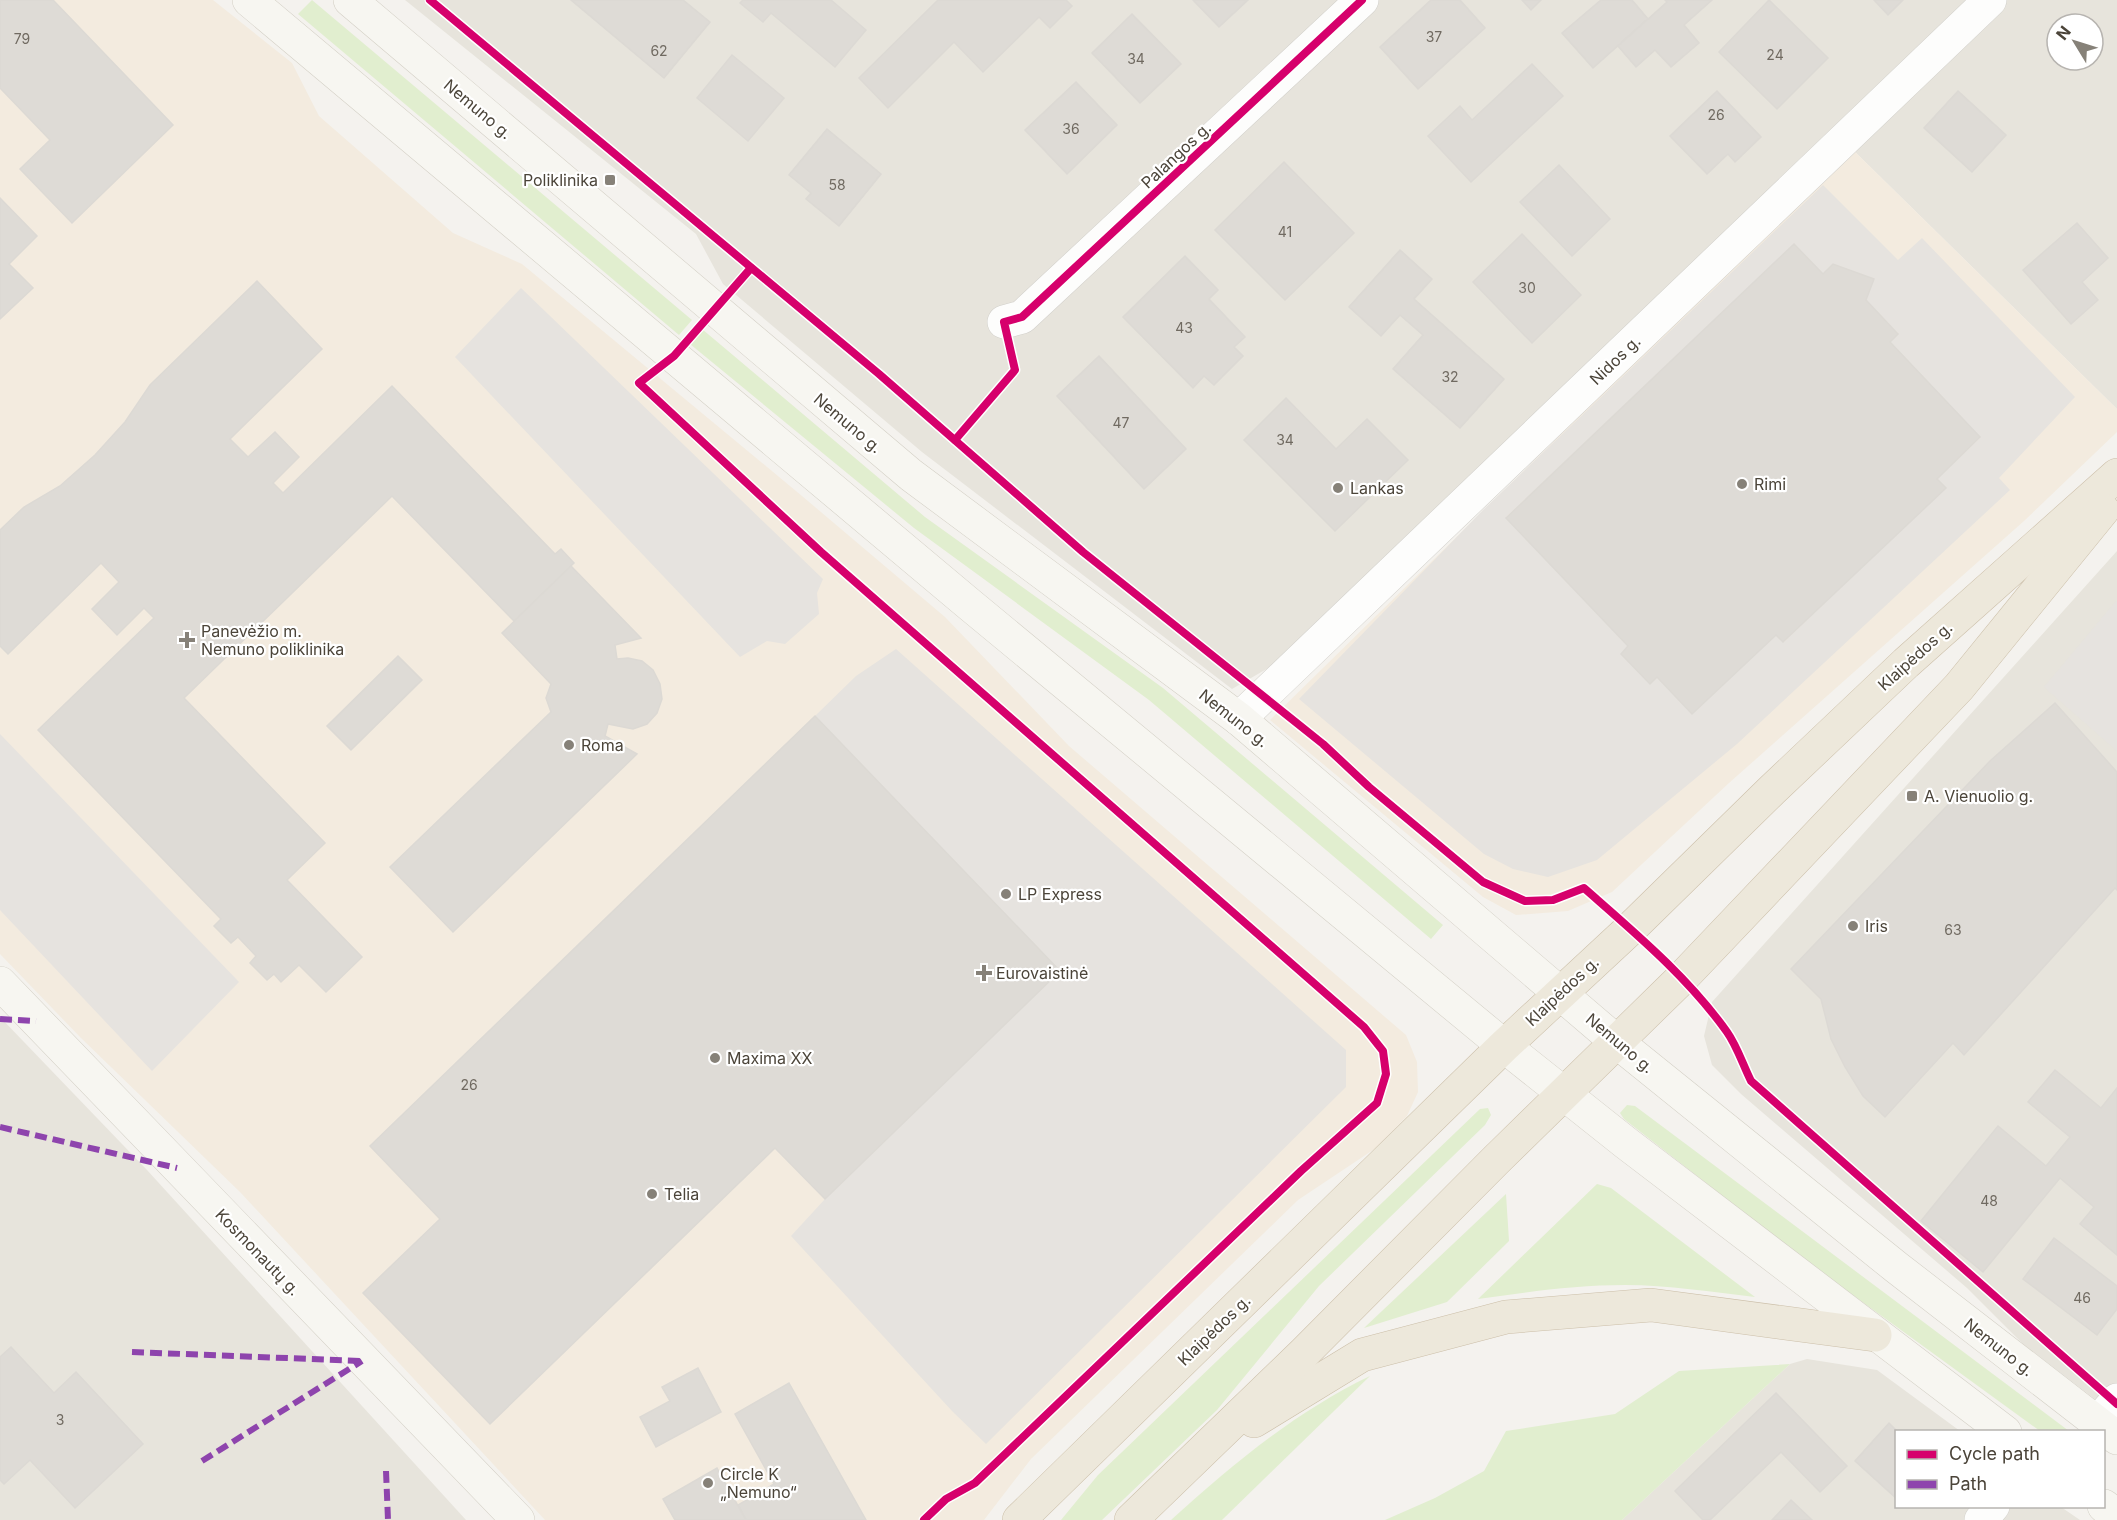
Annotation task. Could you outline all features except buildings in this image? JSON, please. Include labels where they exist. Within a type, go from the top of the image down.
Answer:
[{"type":"highway","name":"Klaipėdos g.","points":[[1019,1520],[1504,1046],[1906,663],[2117,475]]},
{"type":"highway","points":[[1131,1520],[1690,971],[1959,687],[2117,492]]},
{"type":"highway","points":[[1201,1453],[1362,1355],[1506,1317],[1651,1305],[1875,1335]]},
{"type":"main road","points":[[249,0],[978,612],[1504,1046],[1875,1335],[2004,1430]]},
{"type":"main road","name":"Nemuno g.","points":[[350,0],[911,475],[1239,719],[1617,1042],[1896,1267],[2110,1420]]},
{"type":"main road","name":"Kosmonautų g.","points":[[0,983],[518,1520]]},
{"type":"street","name":"Palangos g.","points":[[1004,322],[1022,317],[1362,0]]},
{"type":"street","name":"Nidos g.","points":[[1239,719],[1990,0]]},
{"type":"street","points":[[1981,1520],[1990,1508]]},
{"type":"shaded area","points":[[0,0],[213,0],[292,63],[319,116],[453,233],[522,264],[802,496],[945,617],[1069,746],[1406,1035],[1417,1062],[1418,1092],[1407,1116],[1376,1148],[1298,1200],[1031,1459],[984,1520],[545,1520],[240,1192],[81,1038],[0,954]]},
{"type":"shaded area","points":[[405,0],[2117,0],[2117,409],[1852,149],[1270,667],[1232,689],[922,452],[723,284],[696,234]]},
{"type":"shaded area","points":[[1852,149],[2117,409],[2117,432],[2024,521],[1729,783],[1612,892],[1568,911],[1516,915],[1483,897],[1270,720]]},
{"type":"shaded area","points":[[1823,185],[1898,260],[1922,238],[2075,397],[1999,478],[2010,490],[1737,744],[1597,860],[1548,877],[1513,869],[1484,854],[1299,699],[1483,510]],"holes":[[[1794,244],[1823,274],[1833,264],[1873,279],[1866,300],[1898,333],[1890,342],[1980,438],[1937,479],[1945,488],[1784,642],[1776,635],[1692,714],[1657,677],[1650,684],[1622,654],[1628,646],[1506,517]]]},
{"type":"shaded area","points":[[521,288],[823,579],[817,593],[819,614],[785,644],[767,641],[740,657],[455,357]]},
{"type":"shaded area","points":[[2117,551],[2117,1416],[2023,1344],[1967,1288],[1741,1094],[1712,1065],[1704,1036],[1712,1002]]},
{"type":"shaded area","points":[[2117,600],[2117,751],[2044,687]]},
{"type":"shaded area","points":[[896,649],[1346,1050],[1346,1087],[986,1444],[952,1411],[791,1236],[825,1199],[1060,971],[815,716],[856,676]]},
{"type":"shaded area","points":[[0,734],[239,982],[152,1071],[0,910]]},
{"type":"shaded area","points":[[0,1017],[147,1170],[466,1520],[0,1520]]},
{"type":"shaded area","points":[[1807,1359],[1877,1370],[1959,1430],[1895,1430],[1895,1508],[2062,1508],[2080,1520],[1622,1520],[1790,1364]]},
{"type":"green space","points":[[312,0],[692,320],[679,335],[298,14]]},
{"type":"green space","points":[[702,329],[925,517],[1163,688],[1443,925],[1431,939],[1149,700],[914,528],[690,344]]},
{"type":"green space","points":[[1627,1105],[1635,1106],[2068,1430],[2039,1430],[1806,1261],[1624,1119],[1620,1113]]},
{"type":"green space","points":[[1488,1108],[1491,1115],[1485,1125],[1319,1286],[1217,1410],[1102,1520],[1061,1520],[1098,1475],[1480,1109]]},
{"type":"green space","points":[[1597,1184],[1611,1188],[1755,1297],[1674,1287],[1607,1285],[1533,1291],[1478,1299]]},
{"type":"green space","points":[[1506,1194],[1509,1241],[1447,1302],[1364,1328]]},
{"type":"green space","points":[[1790,1364],[1622,1520],[1385,1520],[1435,1498],[1484,1471],[1506,1431],[1615,1414],[1679,1371]]},
{"type":"green space","points":[[1370,1376],[1222,1520],[1171,1520],[1265,1441],[1316,1406]]},
{"type":"marked path","points":[[0,1019],[36,1021]]},
{"type":"marked path","points":[[0,1127],[177,1168]]},
{"type":"marked path","points":[[132,1352],[362,1361]]},
{"type":"marked path","points":[[202,1461],[362,1361]]},
{"type":"marked path","points":[[386,1471],[388,1520]]},
{"type":"cycle path","points":[[430,0],[879,374],[1083,552],[1323,744],[1369,787],[1483,882],[1525,901],[1553,900],[1584,888],[1660,956],[1695,992],[1731,1037],[1751,1081],[2117,1404]]},
{"type":"cycle path","points":[[955,440],[1015,370],[1004,322],[1022,317],[1362,0]]},
{"type":"cycle path","points":[[751,268],[674,356],[639,383],[821,552],[1364,1027],[1383,1051],[1386,1074],[1377,1103],[1301,1171],[975,1483],[946,1499],[924,1520]]},
{"type":"place","name":"Poliklinika","points":[[610,180]]},
{"type":"place","name":"Rimi","points":[[1742,484]]},
{"type":"place","name":"Lankas","points":[[1338,488]]},
{"type":"place","name":"Panevėžio m. Nemuno poliklinika","points":[[187,640]]},
{"type":"place","name":"Roma","points":[[569,745]]},
{"type":"place","name":"A. Vienuolio g.","points":[[1912,796]]},
{"type":"place","name":"LP Express","points":[[1006,894]]},
{"type":"place","name":"Iris","points":[[1853,926]]},
{"type":"place","name":"Eurovaistinė","points":[[984,973]]},
{"type":"place","name":"Maxima XX","points":[[715,1058]]},
{"type":"place","name":"Telia","points":[[652,1194]]},
{"type":"place","name":"Circle K „Nemuno“","points":[[708,1483]]}]
